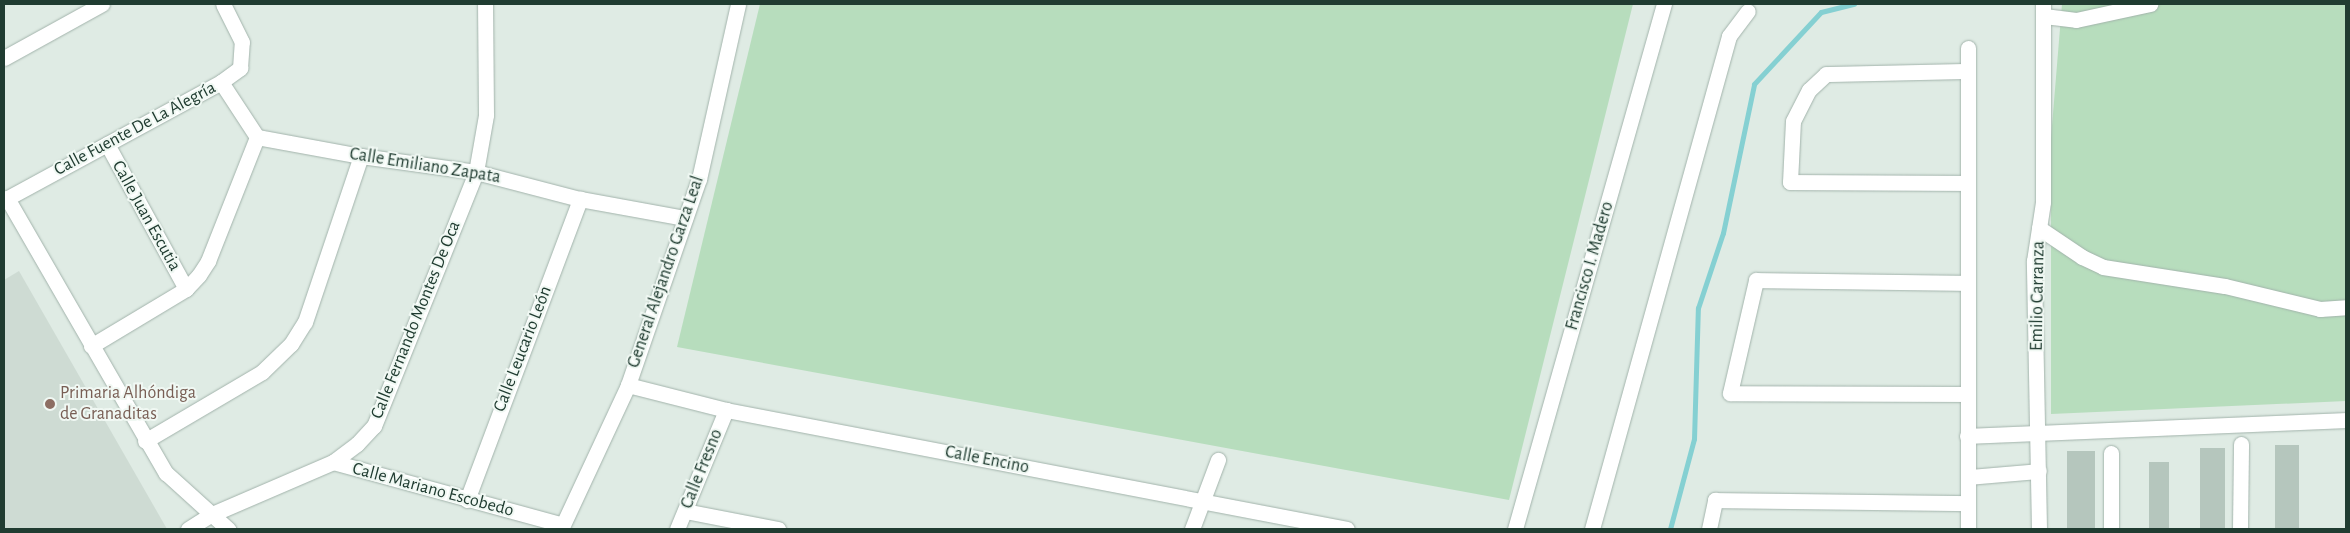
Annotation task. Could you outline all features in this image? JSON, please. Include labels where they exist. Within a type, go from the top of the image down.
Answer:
[{"type":"street","points":[[4,58],[102,4]]},
{"type":"street","name":"Calle Fuente De La Alegría","points":[[6,199],[221,82],[242,64],[242,42],[223,4]]},
{"type":"street","name":"Calle Fernando Montes De Oca","points":[[188,529],[210,515],[333,462],[357,444],[374,426],[383,408],[476,172],[486,115],[485,4]]},
{"type":"street","name":"General Alejandro Garza Leal","points":[[562,527],[628,385],[699,179],[738,4]]},
{"type":"street","name":"Francisco I. Madero","points":[[1515,529],[1664,4]]},
{"type":"street","points":[[2044,10],[2076,20],[2150,4]]},
{"type":"street","name":"Emilio Carranza","points":[[2039,529],[2039,431],[2034,261],[2043,202],[2044,10]]},
{"type":"street","points":[[1592,529],[1730,36],[1748,11]]},
{"type":"street","points":[[1968,48],[1968,529]]},
{"type":"street","points":[[1968,71],[1826,74],[1809,90],[1793,121],[1790,182],[1968,183]]},
{"type":"street","points":[[90,346],[186,289],[208,261],[257,137],[221,82]]},
{"type":"street","name":"Calle Emiliano Zapata","points":[[257,137],[360,156],[476,172],[580,199],[685,218]]},
{"type":"street","name":"Calle Juan Escutia","points":[[107,144],[186,289]]},
{"type":"street","points":[[145,441],[262,372],[291,344],[305,322],[360,156]]},
{"type":"street","points":[[6,199],[145,441],[166,473],[210,515],[228,529]]},
{"type":"street","name":"Calle Leucario León","points":[[467,500],[580,199]]},
{"type":"street","points":[[2039,228],[2082,257],[2103,266],[2225,286],[2320,309],[2346,307]]},
{"type":"street","points":[[1967,394],[1730,393],[1756,280],[1968,283]]},
{"type":"street","name":"Calle Encino","points":[[628,385],[726,410],[1347,529]]},
{"type":"street","name":"Calle Fresno","points":[[677,529],[726,410]]},
{"type":"street","points":[[1967,436],[2039,431],[2346,420]]},
{"type":"street","points":[[2240,529],[2241,444]]},
{"type":"street","points":[[2111,453],[2111,529]]},
{"type":"street","points":[[1192,529],[1218,460]]},
{"type":"street","name":"Calle Mariano Escobedo","points":[[333,462],[562,527]]},
{"type":"street","points":[[1969,477],[2039,471]]},
{"type":"street","points":[[1709,529],[1715,500],[1968,503]]},
{"type":"street","points":[[685,511],[778,529]]},
{"type":"shaded area","name":"Primaria Alhóndiga de Granaditas","points":[[19,271],[167,529],[4,529],[4,280]]},
{"type":"green space","points":[[760,4],[1633,4],[1509,500],[677,347]]},
{"type":"green space","points":[[2062,4],[2346,4],[2346,401],[2051,414],[2051,138]]},
{"type":"building","points":[[2275,445],[2299,445],[2299,529],[2275,529]]},
{"type":"building","points":[[2200,448],[2225,448],[2225,529],[2200,529]]},
{"type":"building","points":[[2067,451],[2095,451],[2095,529],[2067,529]]},
{"type":"building","points":[[2149,462],[2169,462],[2169,529],[2149,529]]},
{"type":"waterway","points":[[1670,529],[1694,439],[1698,308],[1723,233],[1754,84],[1821,12],[1854,4]]},
{"type":"place","name":"Primaria Alhóndiga de Granaditas","points":[[50,404]]}]
